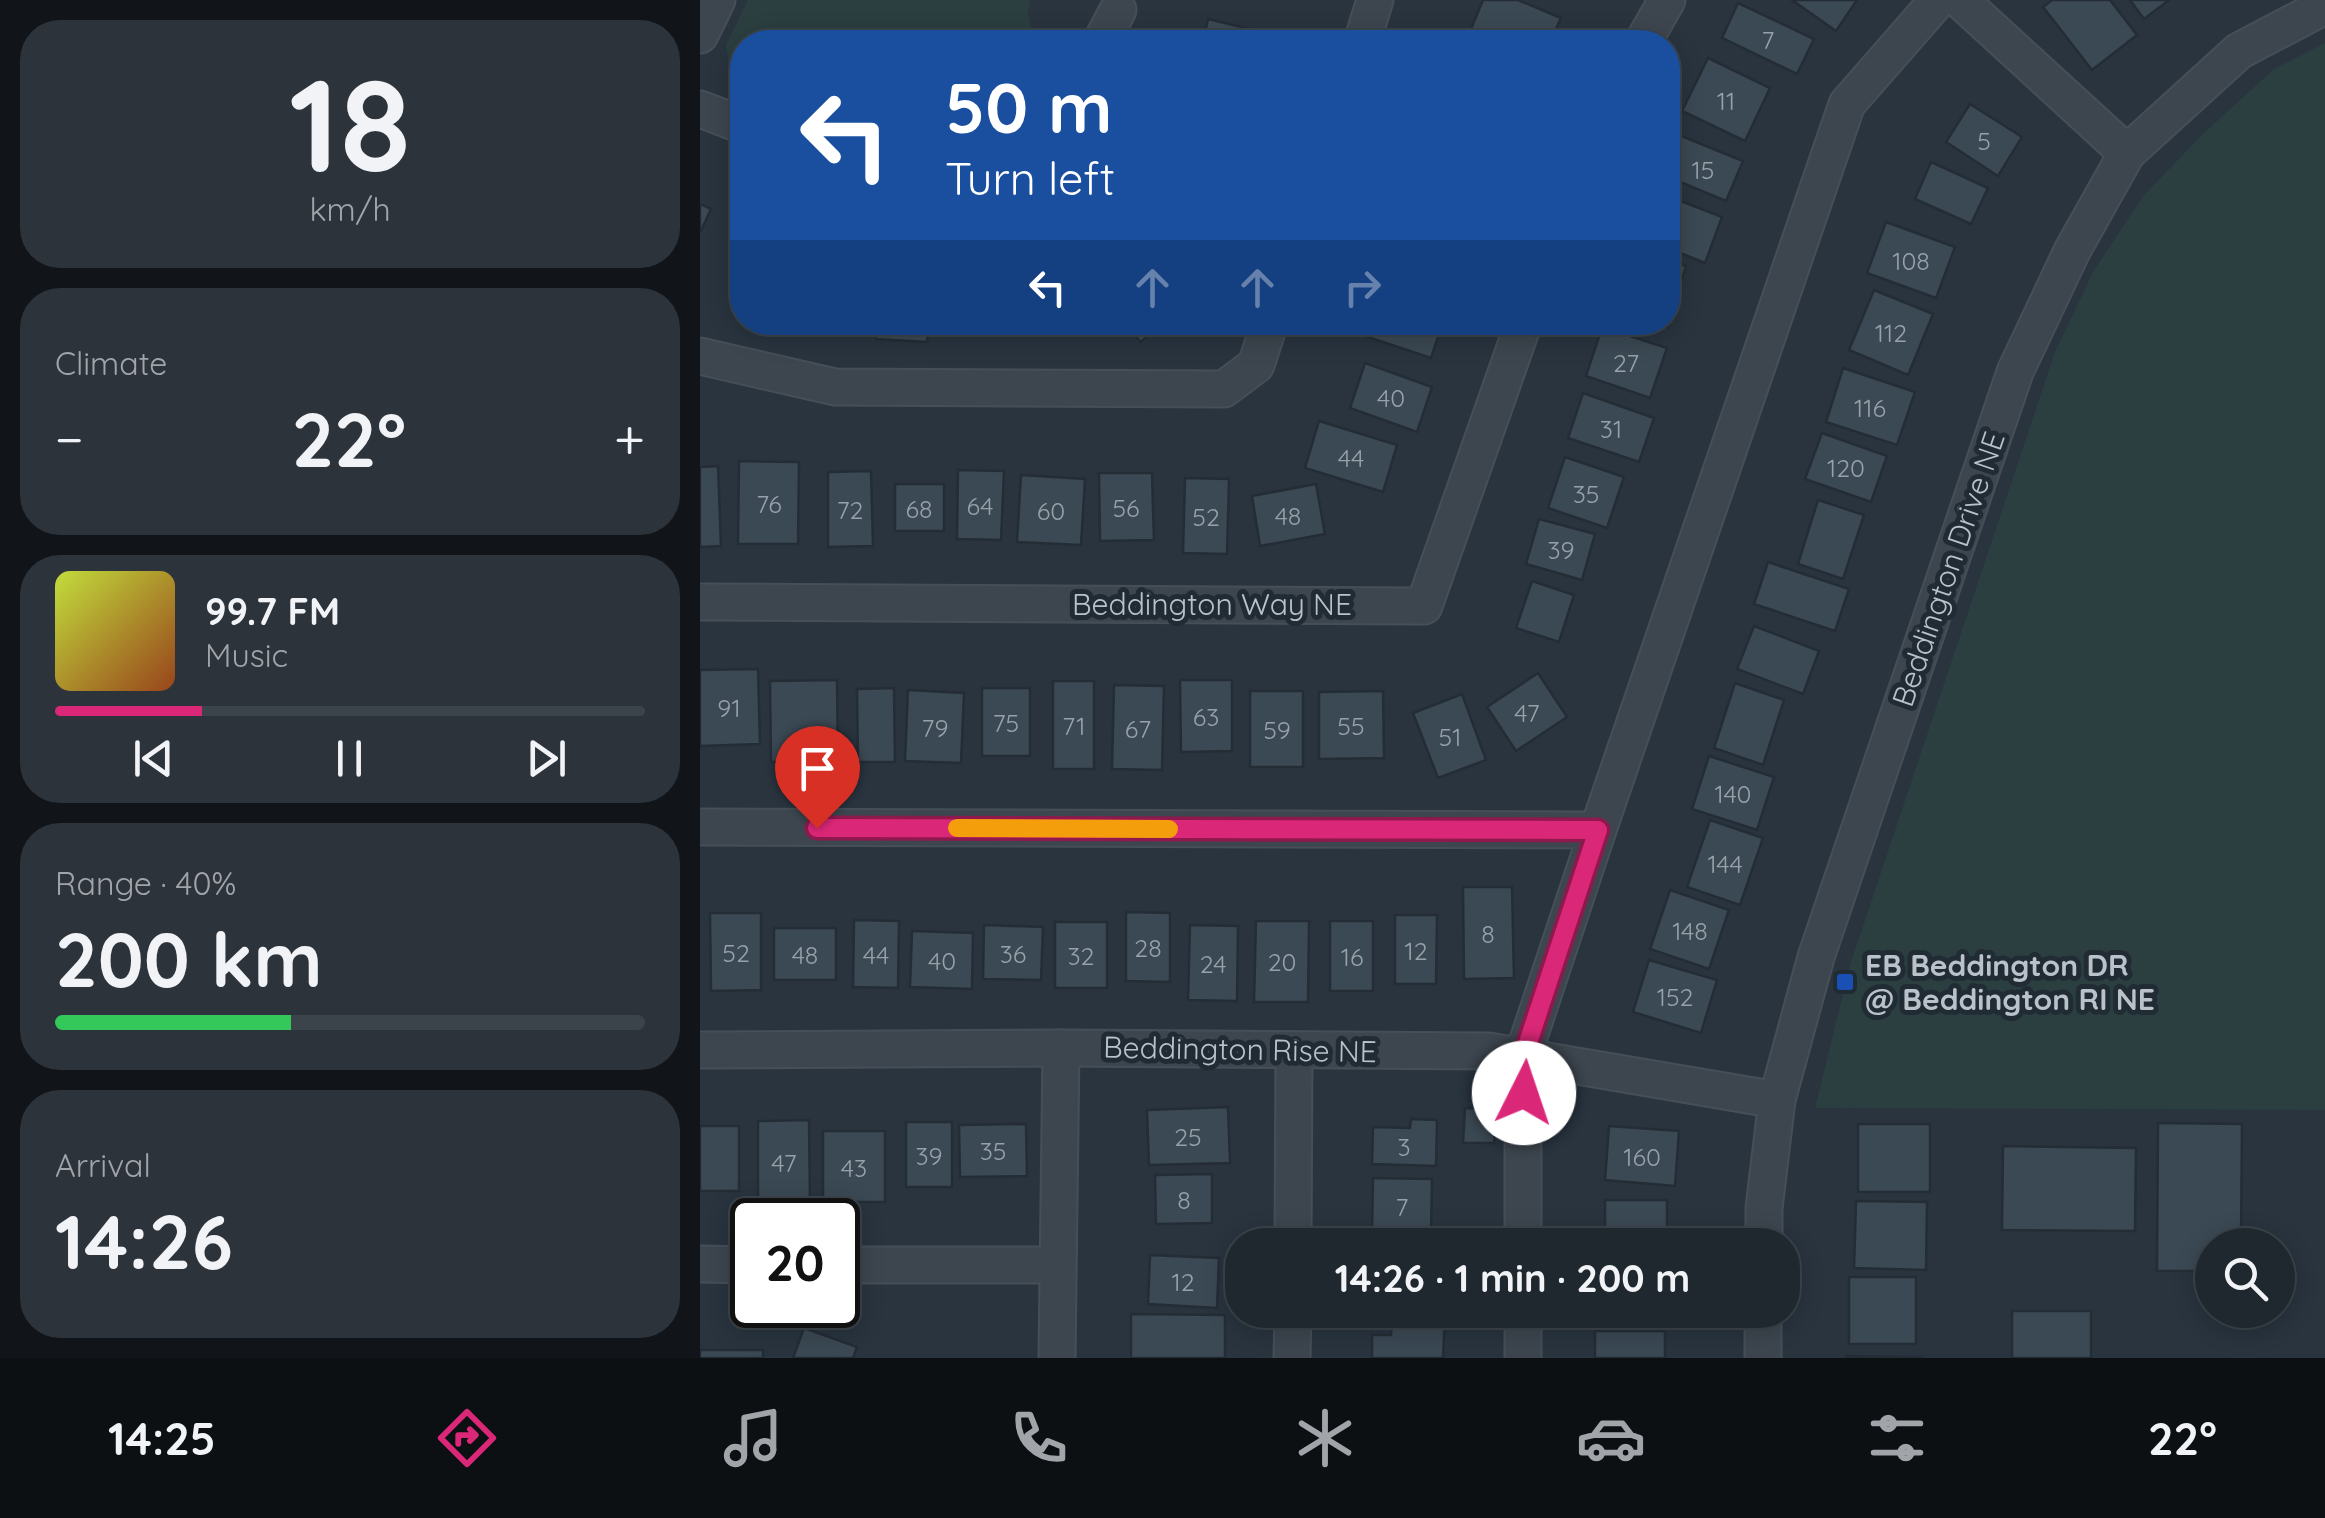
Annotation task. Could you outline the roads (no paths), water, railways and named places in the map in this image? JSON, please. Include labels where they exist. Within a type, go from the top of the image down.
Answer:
[{"type":"street","points":[[700,35],[717,0]]},
{"type":"street","points":[[1366,30],[1376,0]]},
{"type":"street","points":[[1650,30],[1668,0]]},
{"type":"street","points":[[1523,1228],[1524,1055],[1598,830],[1847,104],[1938,0]]},
{"type":"street","points":[[1960,0],[2127,153]]},
{"type":"street","name":"Beddington Drive NE","points":[[1764,1228],[1777,1100],[1816,957],[2015,372],[2072,251],[2127,153],[2239,51],[2325,6]]},
{"type":"street","points":[[1107,30],[1118,10]]},
{"type":"street","points":[[700,109],[730,120]]},
{"type":"street","points":[[700,356],[835,387],[1224,388],[1256,365],[1266,335]]},
{"type":"street","name":"Beddington Way NE","points":[[700,602],[1424,606],[1519,335]]},
{"type":"street","points":[[700,827],[1598,830]]},
{"type":"street","points":[[1057,1358],[1061,1048]]},
{"type":"street","name":"Beddington Rise NE","points":[[700,1050],[1489,1051],[1777,1100]]},
{"type":"street","points":[[1293,1228],[1294,1051]]},
{"type":"street","points":[[700,1264],[730,1264]]},
{"type":"street","points":[[860,1265],[1058,1265]]},
{"type":"street","points":[[1292,1358],[1293,1328]]},
{"type":"street","points":[[1523,1328],[1523,1358]]},
{"type":"street","points":[[1763,1328],[1763,1358]]},
{"type":"place","name":"EB Beddington DR @ Beddington RI NE","points":[[1845,982]]}]
